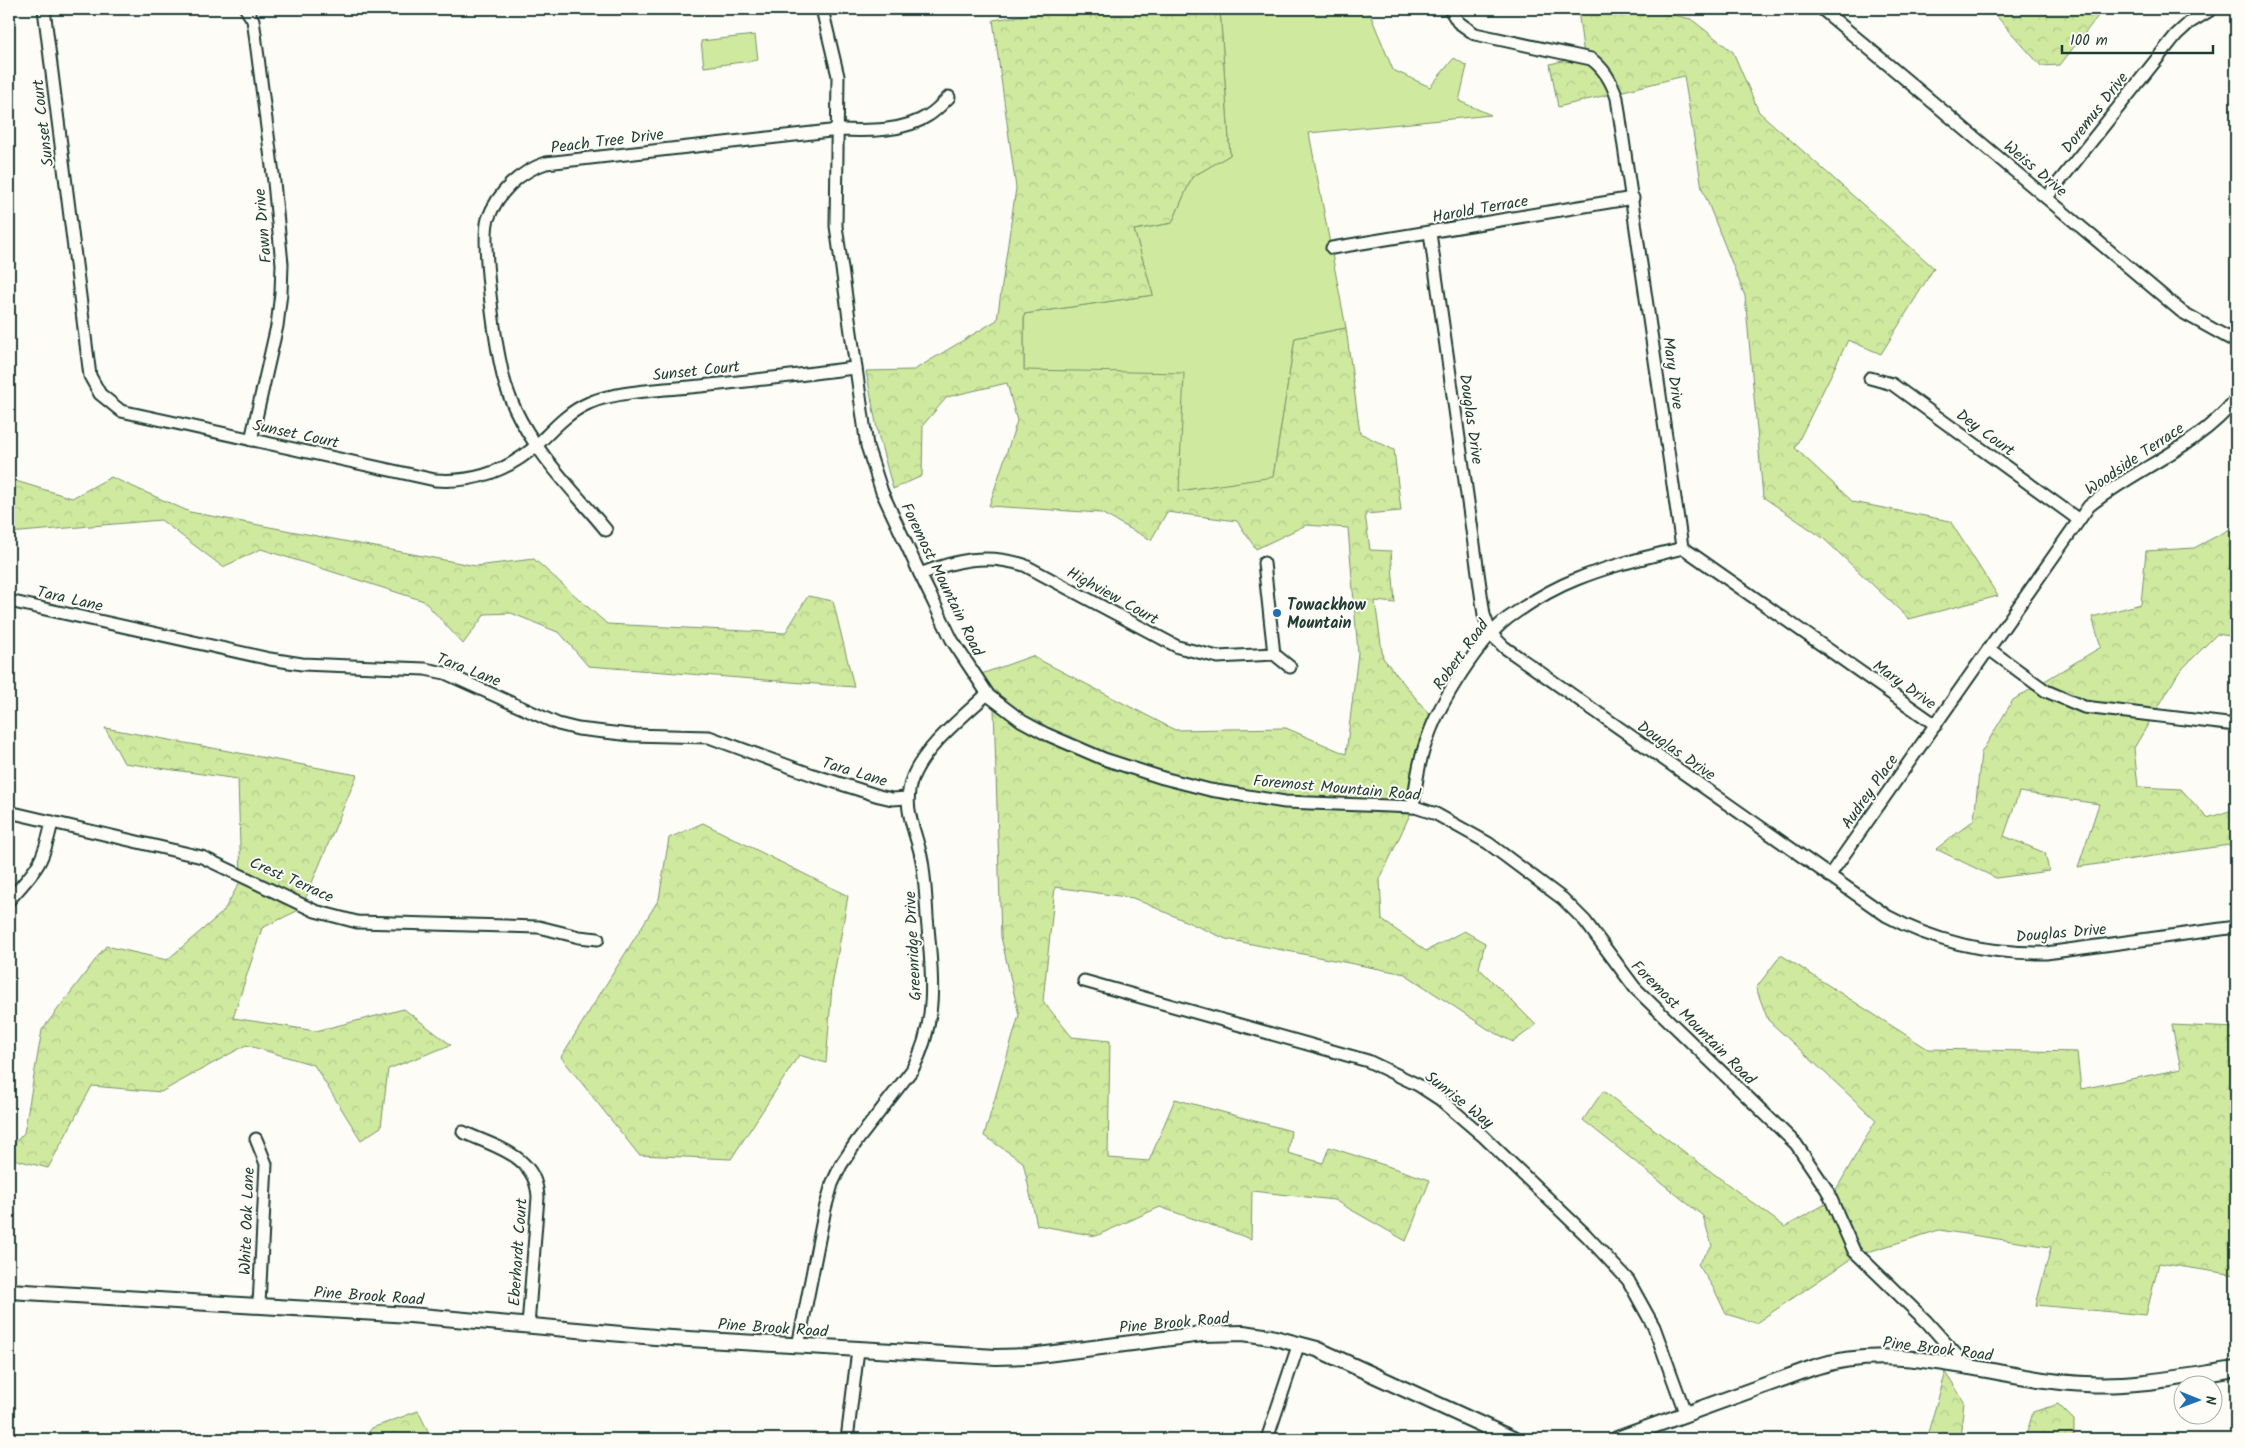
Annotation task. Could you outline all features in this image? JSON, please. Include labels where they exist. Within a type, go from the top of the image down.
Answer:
[{"type":"street","name":"Sunset Court","points":[[44,9],[84,341],[92,382],[104,399],[121,411],[449,481],[490,474],[508,465],[537,444],[574,411],[590,402],[649,391],[855,368]]},
{"type":"street","name":"Fawn Drive","points":[[246,9],[253,20],[256,34],[282,264],[277,326],[251,440]]},
{"type":"street","name":"Foremost Mountain Road","points":[[822,9],[838,76],[839,130],[836,226],[864,429],[874,472],[952,640],[986,694],[1022,721],[1046,734],[1104,759],[1163,778],[1218,792],[1277,801],[1413,807],[1436,814],[1488,843],[1563,899],[1585,921],[1635,988],[1796,1144],[1827,1190],[1854,1251],[1926,1321],[1968,1368]]},
{"type":"street","name":"Mary Drive","points":[[1450,9],[1458,22],[1475,34],[1572,54],[1591,60],[1602,68],[1613,85],[1617,98],[1633,198],[1683,548],[1936,725]]},
{"type":"street","name":"Weiss Drive","points":[[1822,9],[2182,312],[2236,342]]},
{"type":"street","name":"Doremus Drive","points":[[2047,197],[2176,35],[2189,23],[2212,9]]},
{"type":"street","name":"Peach Tree Drive","points":[[606,530],[537,444],[515,409],[501,367],[486,246],[488,220],[506,189],[528,172],[546,164],[839,130],[884,129],[917,122],[931,114],[950,97]]},
{"type":"street","name":"Harold Terrace","points":[[1332,248],[1633,198]]},
{"type":"street","name":"Douglas Drive","points":[[1430,233],[1484,615],[1491,634],[1504,647],[1887,916],[1916,930],[1951,942],[1997,952],[2046,953],[2236,927]]},
{"type":"street","name":"Dey Court","points":[[1870,378],[1892,384],[2079,520]]},
{"type":"street","name":"Woodside Terrace","points":[[1936,725],[2089,506],[2112,488],[2206,428],[2236,399]]},
{"type":"street","name":"Robert Road","points":[[1413,807],[1420,763],[1438,713],[1454,686],[1491,634],[1508,618],[1576,579],[1601,570],[1683,548]]},
{"type":"street","name":"Highview Court","points":[[920,574],[963,559],[983,557],[1011,560],[1024,565],[1178,647],[1218,657],[1274,654]]},
{"type":"street","points":[[1264,563],[1274,654],[1290,667]]},
{"type":"street","name":"Tara Lane","points":[[9,601],[270,659],[302,664],[425,669],[445,674],[558,724],[578,729],[631,735],[709,737],[879,796],[892,799],[908,798]]},
{"type":"street","points":[[1989,649],[2046,690],[2077,705],[2104,710],[2236,724]]},
{"type":"street","name":"Greenridge Drive","points":[[798,1346],[825,1209],[832,1184],[857,1141],[912,1070],[919,1058],[928,1032],[932,998],[932,970],[922,860],[909,820],[908,798],[912,779],[926,755],[986,694]]},
{"type":"street","name":"Audrey Place","points":[[1829,876],[1936,725]]},
{"type":"street","name":"Crest Terrace","points":[[9,812],[202,857],[314,910],[357,922],[540,927],[579,937],[598,938]]},
{"type":"street","points":[[9,900],[41,862],[52,822]]},
{"type":"street","name":"Sunrise Way","points":[[1084,981],[1368,1061],[1418,1085],[1441,1100],[1490,1142],[1586,1235],[1628,1280],[1654,1327],[1686,1415]]},
{"type":"street","name":"Eberhardt Court","points":[[463,1132],[516,1156],[531,1170],[536,1183],[538,1197],[528,1326]]},
{"type":"street","name":"White Oak Lane","points":[[256,1140],[266,1164],[259,1305]]},
{"type":"street","name":"Pine Brook Road","points":[[9,1291],[259,1305],[798,1346],[996,1357],[1031,1356],[1156,1339],[1222,1333],[1270,1337],[1299,1343],[1390,1382],[1494,1436],[1514,1439]]},
{"type":"street","points":[[1267,1439],[1299,1343]]},
{"type":"street","points":[[847,1439],[858,1350]]},
{"type":"street","name":"Pine Brook Road","points":[[1616,1439],[1815,1367],[1845,1359],[1886,1357],[2051,1381],[2110,1384],[2125,1384],[2236,1369]]},
{"type":"green space","points":[[1048,9],[1220,9],[1230,155],[1192,177],[1172,223],[1134,230],[1153,295],[1024,314],[1024,370],[1184,373],[1179,491],[1273,477],[1295,338],[1346,328],[1360,433],[1394,450],[1401,511],[1365,514],[1370,550],[1391,551],[1395,603],[1375,601],[1383,658],[1437,724],[1413,808],[1380,879],[1382,920],[1426,951],[1464,931],[1485,943],[1479,968],[1536,1025],[1513,1042],[1488,1029],[1405,974],[1226,939],[1133,898],[1055,887],[1043,1001],[1072,1037],[1110,1041],[1108,1158],[1149,1161],[1175,1099],[1291,1131],[1288,1153],[1323,1163],[1329,1147],[1430,1180],[1406,1241],[1334,1200],[1252,1191],[1251,1239],[1160,1207],[1096,1236],[1037,1225],[1023,1162],[984,1136],[1019,1015],[1001,937],[994,708],[973,677],[1032,656],[1175,730],[1286,728],[1346,754],[1358,653],[1348,528],[1306,525],[1256,549],[1237,521],[1167,512],[1151,540],[1101,513],[989,506],[1017,421],[1007,383],[947,397],[923,425],[922,476],[893,489],[878,434],[866,371],[914,370],[997,320],[1016,188],[993,20],[1045,12]]},
{"type":"green space","points":[[1220,9],[1368,9],[1393,70],[1430,87],[1454,58],[1467,66],[1459,101],[1491,115],[1309,133],[1346,328],[1295,338],[1273,478],[1179,491],[1024,371],[1024,314],[1153,295],[1134,230],[1172,223],[1192,177],[1230,155]]},
{"type":"green space","points":[[1575,9],[1646,9],[1691,19],[1733,52],[1759,112],[1934,268],[1881,354],[1848,340],[1795,448],[1853,502],[1950,521],[1998,596],[1909,619],[1823,538],[1763,497],[1745,296],[1702,188],[1684,76],[1558,107],[1550,64],[1584,56],[1578,10]]},
{"type":"green space","points":[[1990,9],[2098,9],[2098,16],[2060,65],[2041,66]]},
{"type":"green space","points":[[755,35],[758,60],[704,67],[701,41]]},
{"type":"green space","points":[[111,477],[190,512],[476,566],[534,559],[607,624],[785,633],[808,596],[833,601],[854,687],[588,666],[560,633],[511,613],[485,614],[463,644],[424,601],[261,549],[223,567],[161,520],[9,533],[9,479],[72,498]]},
{"type":"green space","points":[[2236,526],[2236,637],[2217,634],[2179,672],[2134,748],[2138,787],[2181,789],[2207,818],[2236,809],[2236,844],[2078,867],[2099,804],[2019,792],[2004,836],[2045,853],[2049,871],[1996,878],[1936,849],[1974,820],[1981,753],[2013,700],[2101,647],[2092,617],[2141,604],[2146,551],[2194,548]]},
{"type":"green space","points":[[105,728],[357,775],[301,909],[262,928],[233,1018],[316,1031],[404,1009],[451,1045],[388,1069],[381,1127],[361,1140],[314,1065],[246,1045],[161,1092],[92,1086],[48,1168],[9,1158],[9,1149],[24,1133],[42,1030],[106,946],[167,960],[223,912],[241,880],[238,779],[124,763]]},
{"type":"green space","points":[[703,823],[848,896],[832,986],[826,1063],[799,1055],[731,1159],[639,1155],[561,1057],[659,899],[669,838]]},
{"type":"green space","points":[[1781,955],[1928,1049],[2077,1052],[2081,1089],[2181,1069],[2172,1025],[2236,1028],[2236,1275],[2159,1263],[2146,1315],[2036,1305],[2051,1247],[1939,1230],[1855,1256],[1756,1323],[1726,1314],[1714,1289],[1698,1264],[1712,1246],[1703,1216],[1583,1120],[1603,1091],[1785,1227],[1829,1202],[1876,1120],[1768,1020],[1756,988]]},
{"type":"green space","points":[[1946,1372],[1964,1402],[1960,1439],[1926,1439]]},
{"type":"green space","points":[[2058,1404],[2074,1420],[2074,1439],[2025,1439],[2033,1412]]},
{"type":"green space","points":[[418,1411],[432,1439],[363,1439],[372,1428]]},
{"type":"place","name":"Towackhow Mountain","points":[[1277,613]]}]
